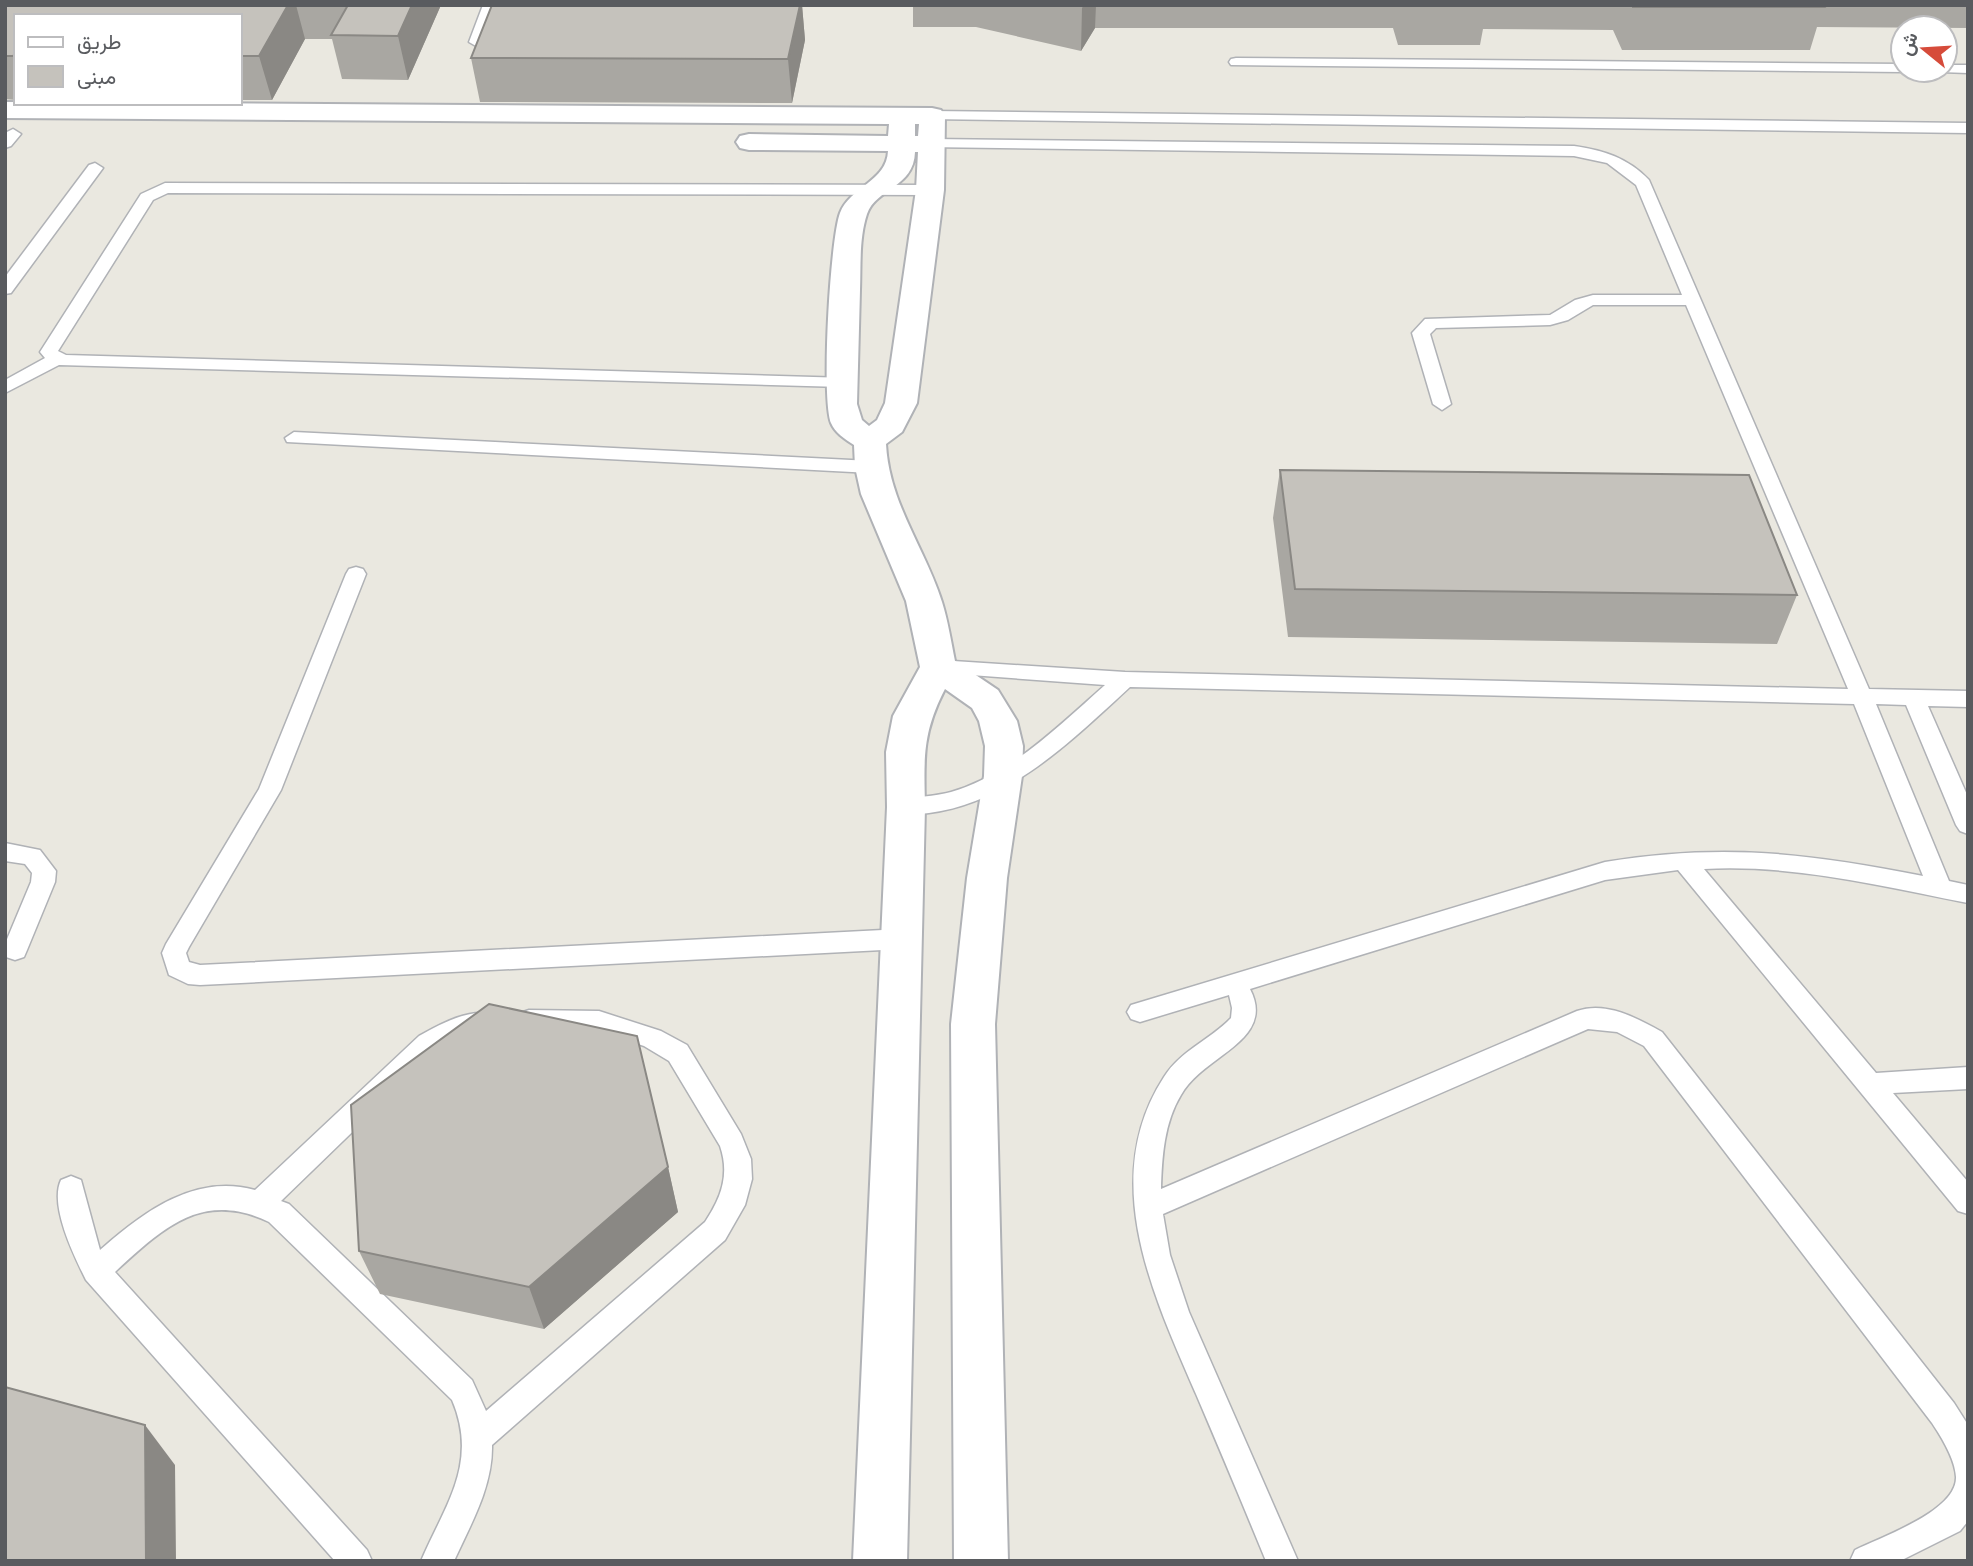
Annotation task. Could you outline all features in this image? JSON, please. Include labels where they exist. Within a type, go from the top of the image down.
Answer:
[{"type":"street","points":[[722,142],[819,143],[902,130]]},
{"type":"street","points":[[880,1561],[902,939],[905,752],[912,716],[937,667],[924,601],[901,543],[887,519],[871,454],[847,425],[841,404],[847,249],[854,212],[859,203],[897,170],[902,130]]},
{"type":"street","points":[[7,131],[931,130],[930,190],[901,403],[891,425],[871,454]]},
{"type":"street","points":[[7,131],[207,136]]},
{"type":"street","points":[[819,143],[837,149],[863,168],[874,190]]},
{"type":"street","points":[[937,667],[985,699],[998,720],[1004,746],[1003,776],[986,878],[973,1024],[981,1561]]},
{"type":"lane","points":[[476,42],[490,5]]},
{"type":"lane","points":[[1236,62],[1889,68]]},
{"type":"lane","points":[[931,130],[1968,128]]},
{"type":"lane","points":[[931,130],[1590,153],[1621,163],[1643,183],[1862,697],[1940,889]]},
{"type":"lane","points":[[5,289],[95,168]]},
{"type":"lane","points":[[842,382],[56,359],[51,356],[50,346],[147,197],[165,188],[930,190]]},
{"type":"lane","points":[[1442,404],[1421,333],[1431,323],[1550,320],[1567,315],[1580,303],[1593,300],[1694,300]]},
{"type":"lane","points":[[5,388],[56,359]]},
{"type":"lane","points":[[294,438],[871,454]]},
{"type":"lane","points":[[356,574],[282,766],[257,817],[178,943],[174,953],[178,968],[188,974],[200,975],[902,939]]},
{"type":"lane","points":[[937,667],[1125,679],[1968,699]]},
{"type":"lane","points":[[906,807],[954,800],[1003,776],[1074,724],[1125,679]]},
{"type":"lane","points":[[1914,698],[1968,825]]},
{"type":"lane","points":[[5,852],[32,856],[44,871],[43,882],[15,950]]},
{"type":"lane","points":[[1684,861],[1968,1202]]},
{"type":"lane","points":[[1140,1012],[1605,871],[1684,861],[1775,861],[1822,866],[1968,894]]},
{"type":"lane","points":[[1235,983],[1242,995],[1245,1009],[1242,1023],[1233,1035],[1204,1052],[1186,1068],[1162,1106],[1154,1128],[1147,1167],[1147,1208],[1154,1253],[1169,1298],[1282,1561]]},
{"type":"lane","points":[[1147,1208],[1586,1018],[1621,1022],[1653,1039],[1944,1413],[1964,1445],[1968,1470]]},
{"type":"lane","points":[[261,1202],[408,1060],[428,1043],[452,1030],[476,1023],[501,1021],[599,1021],[652,1038],[678,1053],[732,1142],[738,1159],[738,1179],[731,1205],[715,1231],[479,1437]]},
{"type":"lane","points":[[1870,1084],[1968,1078]]},
{"type":"lane","points":[[71,1188],[76,1226],[82,1245],[96,1271],[356,1561]]},
{"type":"lane","points":[[96,1271],[144,1227],[173,1209],[204,1199],[238,1197],[261,1202],[279,1213],[462,1390],[474,1412],[479,1437],[477,1464],[469,1492],[438,1561]]},
{"type":"lane","points":[[1866,1561],[1949,1520],[1965,1500],[1968,1485]]},
{"type":"building","points":[[5,5],[288,5],[259,56],[242,56],[242,14],[14,14],[14,55],[5,56]]},
{"type":"building","points":[[348,5],[412,5],[398,36],[331,35]]},
{"type":"building","points":[[492,5],[800,5],[788,59],[471,58]]},
{"type":"building","points":[[1822,5],[1824,7],[1633,7]]},
{"type":"building","points":[[1280,470],[1749,475],[1797,595],[1295,589]]},
{"type":"building","points":[[489,1004],[637,1036],[668,1167],[529,1287],[359,1251],[351,1105]]},
{"type":"building","points":[[5,1387],[145,1425],[146,1561],[5,1561]]}]
